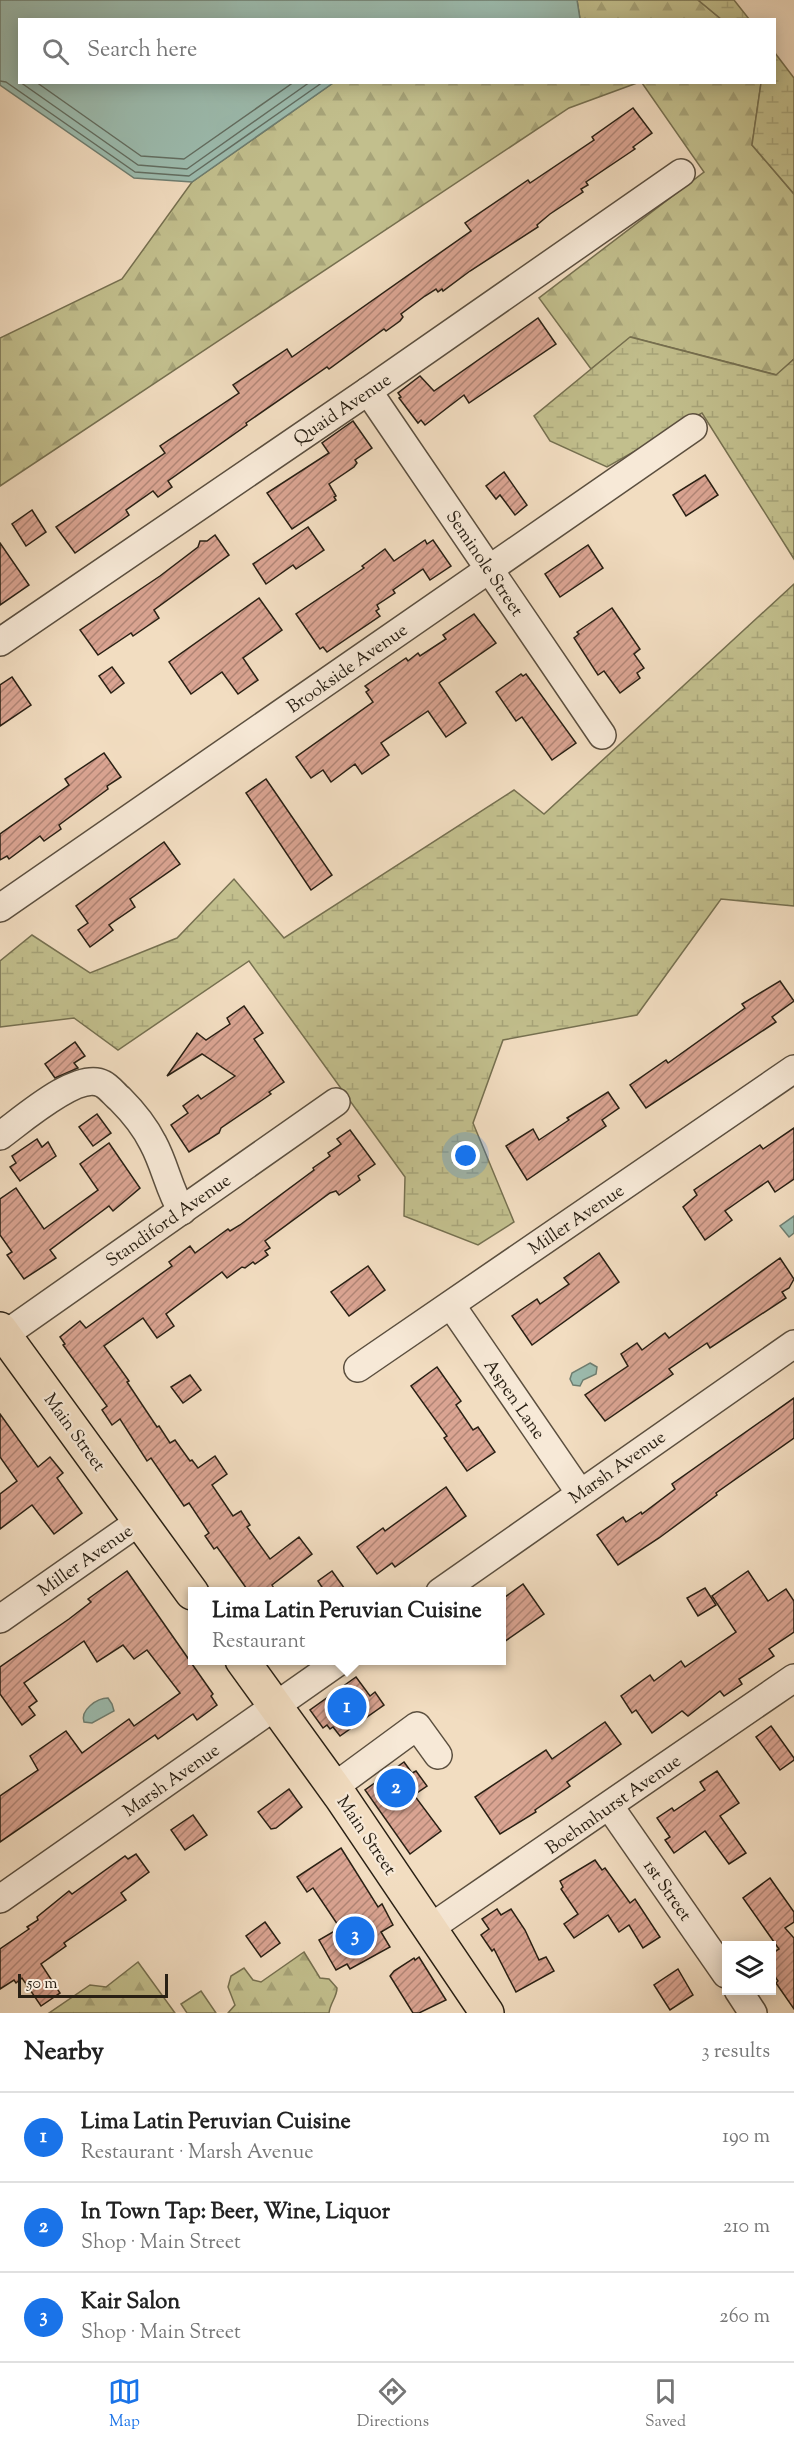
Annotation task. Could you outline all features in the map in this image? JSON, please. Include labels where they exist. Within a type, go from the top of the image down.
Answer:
[{"type":"main road","name":"Main Street","points":[[1,1334],[188,1587]]},
{"type":"main road","name":"Main Street","points":[[246,1665],[334,1787],[487,2013]]},
{"type":"street","name":"Quaid Avenue","points":[[0,642],[368,391],[681,173]]},
{"type":"street","name":"Seminole Street","points":[[368,391],[602,735]]},
{"type":"street","name":"Brookside Avenue","points":[[0,908],[693,428]]},
{"type":"street","name":"Miller Avenue","points":[[358,1368],[794,1069]]},
{"type":"street","points":[[0,1136],[59,1094],[82,1082],[102,1083],[130,1110],[153,1142],[174,1198],[182,1211]]},
{"type":"street","name":"Standiford Avenue","points":[[1,1334],[182,1211],[336,1102]]},
{"type":"street","name":"Aspen Lane","points":[[451,1305],[580,1493]]},
{"type":"street","name":"Marsh Avenue","points":[[447,1587],[794,1344]]},
{"type":"street","name":"Miller Avenue","points":[[0,1619],[140,1521]]},
{"type":"street","name":"Marsh Avenue","points":[[0,1899],[334,1665]]},
{"type":"street","name":"Boehmhurst Avenue","points":[[430,1928],[610,1807],[794,1678]]},
{"type":"street","points":[[334,1787],[417,1726],[438,1755]]},
{"type":"street","name":"1st Street","points":[[610,1807],[722,1968]]},
{"type":"street","points":[[741,1995],[753,2013]]},
{"type":"green space","points":[[577,0],[698,0],[720,18],[580,18]]},
{"type":"green space","points":[[698,0],[734,0],[748,18],[720,18]]},
{"type":"green space","points":[[776,54],[794,78],[794,194],[752,145],[761,84],[776,84]]},
{"type":"green space","points":[[332,84],[634,84],[569,108],[0,486],[0,338],[122,279],[192,182]]},
{"type":"green space","points":[[643,84],[761,84],[752,145],[794,194],[794,359],[777,375],[631,337],[591,369],[539,298],[704,172]]},
{"type":"green space","points":[[630,337],[776,375],[794,359],[794,559],[702,413],[607,467],[550,441],[534,416]]},
{"type":"green space","points":[[794,584],[794,906],[721,899],[637,1015],[503,1040],[473,1123],[514,1222],[478,1245],[404,1216],[405,1177],[249,961],[118,1050],[74,1018],[0,1027],[0,961],[32,935],[90,973],[177,938],[234,879],[284,938],[514,790],[544,814]]},
{"type":"green space","points":[[304,1952],[320,1978],[329,1979],[337,1988],[329,2013],[228,2013],[235,2005],[228,1987],[231,1976],[244,1968],[253,1980],[261,1982]]},
{"type":"green space","points":[[138,1962],[175,2013],[49,2013],[90,1985],[106,1987]]},
{"type":"green space","points":[[201,1991],[216,2013],[187,2013],[181,2004]]},
{"type":"water","points":[[0,0],[577,0],[580,18],[18,18],[18,84],[332,84],[192,182],[134,178],[0,85]]},
{"type":"water","points":[[794,1216],[794,1233],[789,1237],[780,1226]]},
{"type":"water","points":[[590,1363],[597,1367],[596,1374],[583,1380],[580,1386],[573,1385],[570,1379],[572,1373]]},
{"type":"water","points":[[108,1698],[114,1711],[92,1723],[84,1722],[83,1718],[90,1706],[99,1700]]},
{"type":"building","points":[[633,108],[652,133],[633,147],[635,149],[586,182],[588,185],[581,189],[583,192],[550,214],[537,225],[538,227],[443,291],[442,289],[438,292],[436,289],[425,296],[401,314],[403,317],[400,321],[386,331],[384,329],[329,369],[327,367],[246,423],[247,425],[168,481],[172,487],[158,497],[153,491],[126,510],[129,515],[75,553],[56,527],[165,453],[160,446],[239,393],[233,385],[287,349],[292,357],[471,231],[465,223],[528,180],[530,183],[594,140],[592,137]]},
{"type":"building","points":[[538,318],[556,344],[469,403],[464,395],[425,425],[421,420],[418,423],[399,398],[401,397],[398,393],[420,376],[434,391]]},
{"type":"building","points":[[353,421],[372,448],[355,460],[357,463],[354,467],[329,484],[336,500],[292,529],[267,493],[329,453],[322,443]]},
{"type":"building","points":[[504,472],[527,505],[515,515],[500,495],[496,499],[486,486]]},
{"type":"building","points":[[705,475],[718,495],[686,516],[673,495]]},
{"type":"building","points":[[32,510],[46,532],[26,546],[12,524]]},
{"type":"building","points":[[308,527],[324,550],[296,569],[293,565],[266,584],[253,564]]},
{"type":"building","points":[[215,535],[229,555],[154,610],[159,618],[133,636],[131,633],[98,655],[80,630],[160,576],[198,547],[200,541],[207,541]]},
{"type":"building","points":[[425,540],[427,544],[433,540],[451,566],[430,580],[423,569],[393,590],[395,593],[377,605],[379,609],[376,611],[380,616],[327,652],[323,647],[320,649],[296,614],[364,568],[362,566],[385,549],[394,561]]},
{"type":"building","points":[[0,543],[29,585],[0,605]]},
{"type":"building","points":[[588,545],[603,568],[560,597],[545,574]]},
{"type":"building","points":[[259,598],[282,630],[243,658],[258,680],[238,694],[222,672],[191,694],[169,662]]},
{"type":"building","points":[[612,608],[640,649],[634,654],[644,668],[637,673],[640,678],[620,693],[604,671],[598,675],[574,638],[579,634],[577,632]]},
{"type":"building","points":[[474,614],[496,643],[439,683],[466,723],[446,737],[428,711],[381,743],[389,755],[362,774],[355,764],[331,782],[323,770],[311,778],[296,757],[373,702],[365,686],[406,658],[408,661],[418,653],[420,656],[446,639],[443,635]]},
{"type":"building","points":[[112,667],[124,683],[111,693],[99,676]]},
{"type":"building","points":[[521,674],[523,676],[526,674],[576,743],[552,760],[522,717],[516,721],[496,692]]},
{"type":"building","points":[[12,677],[31,705],[0,726],[0,685]]},
{"type":"building","points":[[104,753],[121,777],[59,825],[61,829],[44,841],[40,836],[9,859],[7,856],[0,860],[0,834],[69,785],[65,779]]},
{"type":"building","points":[[266,779],[332,875],[311,890],[246,793]]},
{"type":"building","points":[[164,842],[180,864],[130,899],[135,907],[109,925],[113,930],[90,947],[78,930],[88,923],[76,906]]},
{"type":"building","points":[[780,981],[794,1001],[772,1017],[776,1022],[646,1108],[630,1085],[666,1060],[668,1063],[745,1008],[742,1004]]},
{"type":"building","points":[[244,1006],[263,1033],[254,1039],[284,1082],[269,1092],[271,1094],[221,1128],[219,1133],[189,1152],[171,1125],[188,1113],[183,1106],[198,1095],[201,1099],[235,1076],[202,1054],[167,1076],[197,1033],[206,1040],[230,1024],[227,1018]]},
{"type":"building","points":[[75,1042],[85,1056],[74,1063],[78,1068],[55,1078],[45,1064]]},
{"type":"building","points":[[608,1092],[619,1108],[602,1120],[606,1126],[527,1180],[506,1146],[533,1129],[539,1140],[569,1120],[567,1118]]},
{"type":"building","points":[[97,1114],[111,1133],[93,1146],[79,1127]]},
{"type":"building","points":[[794,1128],[794,1179],[775,1192],[768,1181],[725,1211],[732,1220],[705,1240],[683,1207],[697,1195],[694,1190],[760,1145],[763,1149]]},
{"type":"building","points":[[350,1130],[375,1164],[358,1176],[360,1180],[339,1195],[336,1191],[330,1193],[265,1241],[270,1248],[265,1251],[268,1255],[255,1264],[253,1262],[245,1268],[242,1267],[227,1278],[222,1272],[166,1314],[174,1326],[157,1338],[143,1318],[104,1346],[170,1443],[175,1440],[198,1468],[215,1456],[227,1474],[212,1485],[233,1516],[241,1511],[250,1525],[247,1527],[270,1559],[299,1537],[312,1554],[272,1585],[273,1587],[245,1587],[217,1547],[214,1549],[205,1536],[209,1533],[189,1503],[184,1506],[151,1458],[147,1461],[120,1419],[112,1425],[102,1410],[107,1406],[63,1345],[65,1344],[60,1337],[80,1321],[86,1328],[172,1266],[169,1262],[190,1246],[195,1253],[228,1229],[230,1231],[240,1225],[330,1156],[328,1153],[341,1144],[337,1139]]},
{"type":"building","points":[[37,1139],[42,1147],[48,1142],[56,1156],[20,1181],[10,1167],[16,1163],[12,1156]]},
{"type":"building","points":[[109,1143],[140,1188],[113,1211],[109,1206],[50,1250],[56,1258],[24,1279],[7,1255],[12,1252],[0,1235],[0,1199],[16,1188],[44,1229],[98,1190],[80,1164]]},
{"type":"building","points":[[599,1253],[619,1282],[532,1345],[512,1316],[537,1299],[540,1304],[569,1284],[564,1278]]},
{"type":"building","points":[[780,1258],[794,1279],[789,1288],[782,1292],[786,1298],[710,1348],[707,1343],[669,1369],[673,1374],[605,1421],[585,1395],[628,1366],[621,1354],[637,1343],[642,1350],[665,1333],[669,1338]]},
{"type":"building","points":[[368,1266],[385,1290],[349,1316],[331,1292]]},
{"type":"building","points":[[437,1367],[461,1401],[456,1405],[473,1430],[478,1427],[495,1452],[467,1471],[444,1438],[447,1436],[411,1386]]},
{"type":"building","points":[[190,1375],[201,1390],[183,1403],[171,1387]]},
{"type":"building","points":[[794,1398],[794,1438],[716,1493],[717,1495],[659,1538],[618,1565],[597,1535],[623,1517],[626,1522],[641,1512],[642,1514],[675,1489],[672,1484]]},
{"type":"building","points":[[0,1414],[38,1467],[50,1457],[63,1473],[57,1478],[82,1513],[54,1534],[32,1505],[0,1529],[0,1494],[17,1481],[0,1457]]},
{"type":"building","points":[[446,1487],[466,1516],[395,1567],[392,1563],[377,1574],[357,1547],[383,1528],[385,1531]]},
{"type":"building","points":[[127,1571],[188,1658],[188,1665],[193,1665],[213,1694],[211,1696],[217,1705],[197,1720],[193,1714],[158,1739],[155,1735],[0,1842],[0,1796],[38,1770],[30,1756],[66,1731],[82,1753],[129,1719],[134,1726],[180,1693],[147,1650],[134,1659],[123,1645],[97,1662],[84,1641],[24,1683],[37,1701],[29,1707],[35,1715],[22,1725],[0,1694],[0,1667],[91,1602],[88,1599]]},
{"type":"building","points":[[332,1571],[343,1587],[322,1587],[318,1581]]},
{"type":"building","points":[[748,1571],[768,1601],[786,1589],[794,1601],[794,1632],[769,1649],[774,1656],[739,1679],[742,1684],[724,1696],[720,1691],[688,1716],[682,1711],[652,1733],[636,1710],[632,1713],[621,1696],[650,1675],[654,1681],[681,1661],[685,1667],[736,1632],[712,1596]]},
{"type":"building","points":[[523,1584],[544,1614],[506,1641],[506,1596]]},
{"type":"building","points":[[705,1588],[716,1605],[698,1616],[687,1598]]},
{"type":"building","points":[[356,1677],[370,1696],[375,1692],[384,1705],[340,1736],[333,1727],[330,1729],[327,1725],[323,1728],[310,1710]]},
{"type":"building","points":[[605,1722],[621,1744],[567,1782],[570,1786],[535,1810],[536,1812],[500,1834],[475,1797],[546,1750],[552,1759]]},
{"type":"building","points":[[771,1726],[794,1758],[780,1770],[756,1737]]},
{"type":"building","points":[[404,1762],[412,1773],[416,1771],[427,1786],[414,1795],[441,1831],[410,1854],[365,1790]]},
{"type":"building","points":[[717,1771],[739,1803],[720,1816],[746,1853],[729,1864],[705,1831],[674,1853],[665,1840],[670,1837],[657,1818],[672,1808],[674,1811],[705,1790],[700,1782]]},
{"type":"building","points":[[289,1789],[302,1807],[276,1828],[271,1829],[258,1812]]},
{"type":"building","points":[[193,1815],[207,1835],[185,1850],[171,1830]]},
{"type":"building","points":[[341,1848],[378,1907],[382,1904],[393,1925],[381,1932],[390,1947],[350,1969],[347,1964],[336,1970],[319,1940],[340,1928],[313,1888],[307,1892],[297,1877]]},
{"type":"building","points":[[136,1854],[149,1872],[121,1893],[126,1900],[64,1943],[66,1946],[41,1964],[60,1993],[41,2006],[22,1978],[0,1989],[0,1949],[29,1929],[27,1927],[38,1920],[37,1917],[69,1891],[72,1894],[125,1856],[128,1859]]},
{"type":"building","points":[[595,1860],[602,1870],[605,1868],[630,1903],[635,1899],[660,1937],[643,1948],[629,1925],[619,1932],[608,1915],[574,1938],[564,1924],[578,1914],[561,1889],[563,1887],[560,1881]]},
{"type":"building","points":[[770,1878],[794,1912],[794,1922],[785,1928],[794,1938],[794,2009],[776,1983],[778,1981],[776,1978],[776,1951],[779,1949],[776,1941],[773,1941],[743,1898]]},
{"type":"building","points":[[497,1909],[501,1915],[511,1909],[525,1930],[539,1960],[546,1957],[554,1971],[516,1992],[494,1949],[492,1951],[481,1935],[489,1929],[482,1919]]},
{"type":"building","points":[[265,1922],[280,1943],[261,1957],[246,1936]]},
{"type":"building","points":[[419,1957],[446,2000],[419,2013],[413,2013],[390,1976],[394,1971]]},
{"type":"building","points":[[678,1969],[693,1995],[670,2010],[654,1985]]},
{"type":"place","name":"Lima Latin Peruvian Cuisine","points":[[347,1707]]},
{"type":"place","name":"In Town Tap: Beer, Wine, Liquor","points":[[396,1788]]},
{"type":"place","name":"Kair Salon","points":[[355,1936]]}]
